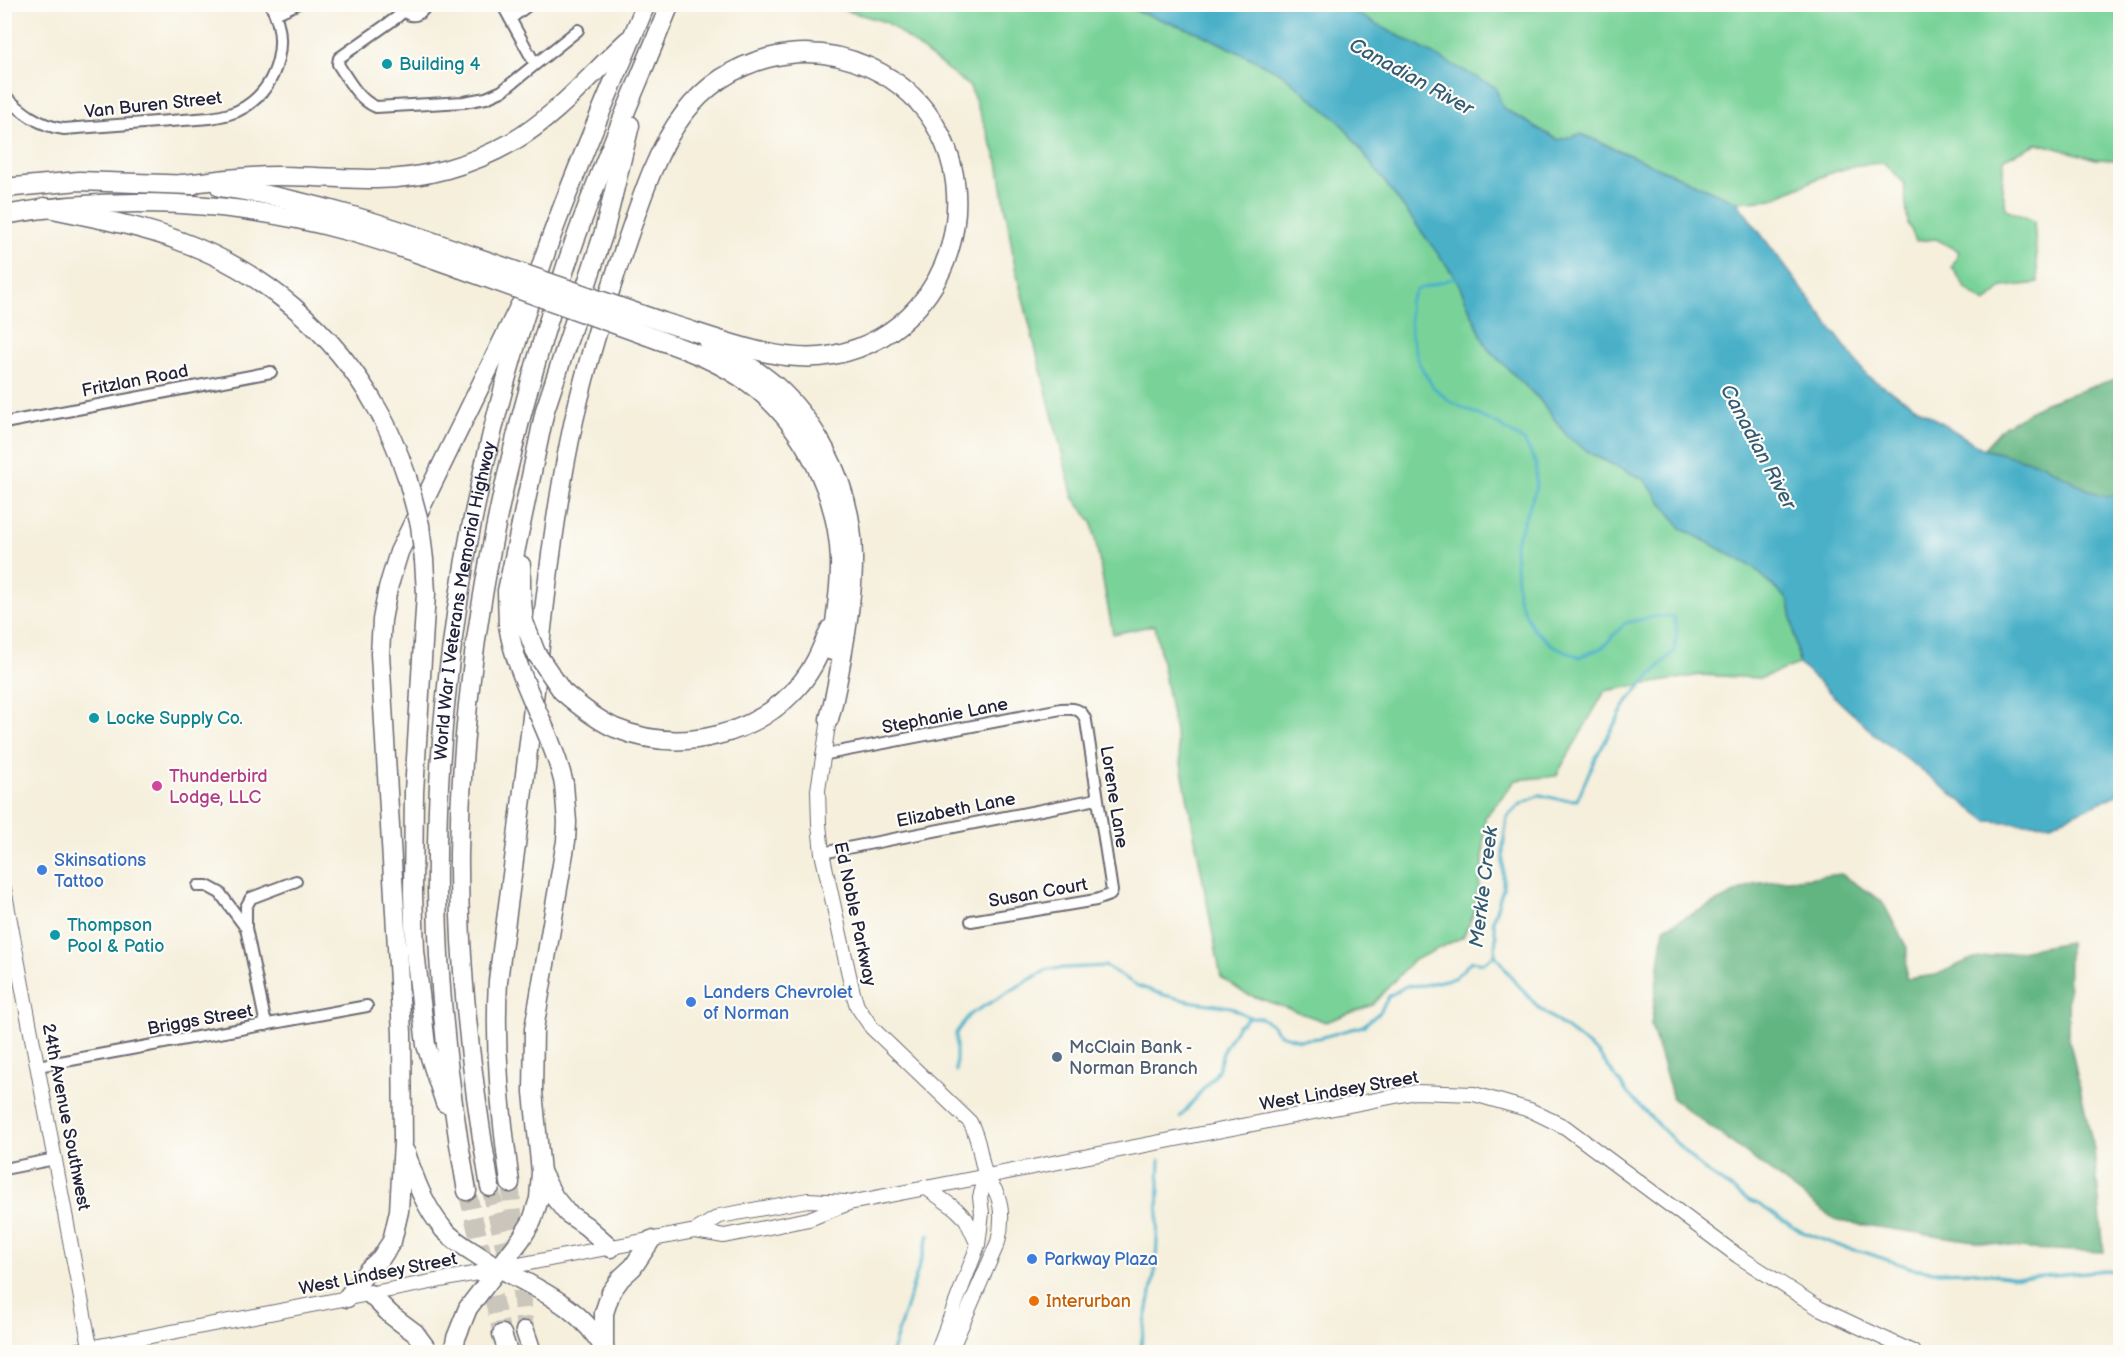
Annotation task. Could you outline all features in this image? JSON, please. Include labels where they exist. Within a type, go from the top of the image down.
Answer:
[{"type":"highway","name":"World War I Veterans Memorial Highway","points":[[467,1191],[442,1008],[436,891],[440,766],[447,680],[455,621],[479,492],[514,357],[548,246],[579,162],[646,4]]},
{"type":"highway","points":[[453,1353],[456,1338],[468,1308],[521,1239],[532,1221],[540,1199],[541,1172],[533,1092],[534,1029],[566,841],[567,822],[564,784],[559,763],[515,657],[516,624],[521,591],[521,561],[535,459],[545,410],[604,232],[644,68],[670,4]]},
{"type":"highway","points":[[181,184],[274,176],[401,178],[469,162],[512,141],[546,117],[572,95],[633,34]]},
{"type":"highway","points":[[510,1183],[497,1064],[497,1004],[544,611],[558,505],[576,411],[593,345],[637,212],[663,147],[680,119],[715,82],[749,64],[775,56],[804,53],[832,55],[872,68],[920,104],[945,145],[955,179],[957,198],[953,242],[946,262],[934,287],[913,313],[878,339],[856,349],[813,358],[791,357],[661,331]]},
{"type":"highway","name":"World War I Veterans Memorial Highway","points":[[490,1188],[468,1044],[459,856],[465,732],[477,632],[491,549],[527,390],[567,262],[594,188],[644,68]]},
{"type":"highway","points":[[4,188],[79,181],[181,184],[233,189],[320,206],[395,228],[464,262]]},
{"type":"highway","points":[[4,215],[44,207],[134,203],[229,208],[296,219],[464,262],[661,331],[710,344],[752,367],[775,386],[807,422],[821,442],[832,464],[846,504],[851,527],[853,574],[837,692],[829,719]]},
{"type":"highway","points":[[44,207],[176,239],[227,262],[262,282],[288,301],[320,331],[357,376],[394,441],[420,525],[426,592],[413,848],[415,951],[426,1045],[459,1143]]},
{"type":"highway","points":[[347,1298],[368,1270],[381,1258],[392,1241],[399,1211],[403,1142],[402,1033],[380,654],[382,620],[388,588],[399,552],[548,246]]},
{"type":"highway","points":[[661,331],[751,385],[788,422],[818,471],[836,525],[840,559],[840,583],[827,691],[829,719]]},
{"type":"highway","points":[[516,624],[562,691],[598,719],[631,734],[667,740],[703,739],[744,727],[759,719],[789,696],[814,665],[835,617]]},
{"type":"highway","points":[[403,1142],[425,1203],[436,1219],[459,1243],[498,1269],[560,1301],[589,1328],[605,1350]]},
{"type":"highway","points":[[541,1172],[554,1197],[567,1214],[586,1226],[611,1248]]},
{"type":"highway","points":[[605,1350],[604,1313],[611,1292],[633,1267],[651,1240]]},
{"type":"highway","points":[[370,1294],[391,1315],[415,1333],[429,1353]]},
{"type":"highway","points":[[525,1330],[532,1353]]},
{"type":"highway","points":[[502,1334],[508,1353]]},
{"type":"main road","name":"Ed Noble Parkway","points":[[829,719],[822,755],[818,806],[822,853],[857,1006],[872,1028],[970,1122],[979,1142],[986,1176],[998,1194],[1000,1233],[950,1353]]},
{"type":"main road","name":"24th Avenue Southwest","points":[[4,888],[90,1350]]},
{"type":"main road","name":"West Lindsey Street","points":[[695,1231],[724,1236],[809,1219],[849,1203],[925,1187],[1416,1092],[1474,1094],[1530,1110],[1565,1127],[1747,1262],[1820,1308],[1913,1353]]},
{"type":"main road","name":"Ed Noble Parkway","points":[[937,1353],[978,1245],[982,1213],[980,1197],[986,1176]]},
{"type":"main road","points":[[925,1187],[966,1219],[978,1245]]},
{"type":"main road","name":"West Lindsey Street","points":[[68,1353],[695,1231],[720,1216],[808,1200],[849,1203]]},
{"type":"street","points":[[273,9],[297,4]]},
{"type":"street","points":[[403,6],[408,15],[415,16],[422,13],[426,6],[432,4]]},
{"type":"street","points":[[502,4],[536,64]]},
{"type":"street","points":[[510,19],[530,4]]},
{"type":"street","points":[[403,6],[396,18],[339,58],[338,64],[346,76],[367,103],[376,107],[464,102],[502,92],[578,30]]},
{"type":"street","name":"Van Buren Street","points":[[4,95],[17,108],[36,121],[46,126],[64,129],[202,119],[231,114],[252,102],[271,80],[278,61],[280,45],[273,9]]},
{"type":"street","name":"Fritzlan Road","points":[[4,423],[271,372]]},
{"type":"street","name":"Stephanie Lane","points":[[822,755],[1061,709],[1075,709]]},
{"type":"street","name":"Lorene Lane","points":[[1075,709],[1083,714],[1086,721],[1112,881],[1110,895]]},
{"type":"street","name":"Elizabeth Lane","points":[[822,853],[1097,799]]},
{"type":"street","points":[[266,1025],[246,928],[246,908],[251,898],[296,881]]},
{"type":"street","points":[[198,886],[207,886],[220,893],[246,928]]},
{"type":"street","name":"Susan Court","points":[[971,921],[1096,900],[1110,895]]},
{"type":"street","name":"Briggs Street","points":[[38,1066],[367,1006]]},
{"type":"street","points":[[4,1169],[55,1159]]},
{"type":"green space","points":[[827,5],[1124,5],[1197,32],[1281,73],[1341,123],[1456,278],[1487,348],[1539,399],[1568,437],[1593,455],[1645,480],[1681,528],[1753,567],[1789,601],[1799,664],[1761,678],[1700,675],[1605,691],[1556,776],[1516,780],[1485,817],[1483,864],[1474,913],[1463,937],[1412,961],[1372,1005],[1326,1022],[1244,993],[1221,977],[1155,625],[1113,634],[1092,522],[1073,497],[1015,267],[998,162],[970,87],[886,22]]},
{"type":"green space","points":[[1341,5],[2116,5],[2120,26],[2120,160],[2096,159],[2038,143],[2004,159],[2002,187],[2006,209],[2034,221],[2038,283],[2003,287],[1985,303],[1966,289],[1952,267],[1959,251],[1936,239],[1916,241],[1908,223],[1904,183],[1884,163],[1856,165],[1828,174],[1772,199],[1737,202],[1582,134],[1558,140],[1503,108]]},
{"type":"green space","points":[[2120,377],[2120,496],[2099,496],[2042,464],[1983,449],[2004,426],[2045,403]]},
{"type":"green space","points":[[1841,874],[1882,901],[1907,948],[1906,979],[1936,975],[1969,960],[2069,942],[2068,1034],[2094,1150],[2104,1252],[2028,1249],[1837,1221],[1673,1099],[1651,1025],[1664,928],[1753,884]]},
{"type":"water","name":"Canadian River","points":[[1124,5],[1341,5],[1495,87],[1503,108],[1558,140],[1581,134],[1737,202],[1867,376],[1983,449],[2042,464],[2099,496],[2120,496],[2120,791],[2112,797],[2051,824],[1987,821],[1874,734],[1799,664],[1789,601],[1753,567],[1681,528],[1645,480],[1593,455],[1568,437],[1539,399],[1487,348],[1456,278],[1341,123],[1281,73],[1197,32]]},
{"type":"waterway","name":"Merkle Creek","points":[[1457,277],[1416,290],[1409,302],[1411,333],[1419,363],[1433,387],[1451,402],[1499,425],[1524,441],[1536,463],[1536,489],[1515,545],[1518,598],[1533,629],[1552,645],[1579,657],[1602,648],[1625,623],[1657,616],[1674,617],[1677,629],[1675,650],[1628,700],[1594,761],[1577,800],[1540,795],[1519,805],[1507,817],[1503,847],[1503,888],[1493,920],[1496,936],[1495,955]]},
{"type":"waterway","points":[[1495,955],[1538,1007],[1597,1052],[1629,1095],[1705,1171],[1800,1231],[1845,1248],[1912,1268],[1939,1272],[1969,1271],[2020,1278],[2108,1270],[2120,1272]]},
{"type":"waterway","name":"Merkle Creek","points":[[956,1071],[956,1033],[969,1015],[1048,969],[1105,966],[1138,986],[1188,1001],[1230,1007],[1249,1017],[1261,1018],[1273,1025],[1280,1034],[1300,1040],[1319,1038],[1363,1026],[1380,1012],[1389,996],[1406,986],[1424,985],[1454,978],[1472,961],[1483,963],[1495,955]]},
{"type":"waterway","points":[[1180,1117],[1214,1076],[1224,1049],[1238,1025],[1249,1017]]},
{"type":"waterway","points":[[1136,1352],[1141,1345],[1156,1266],[1160,1160]]},
{"type":"waterway","name":"Merkle Creek","points":[[892,1352],[929,1235]]},
{"type":"tunnel","points":[[510,1183],[525,1331]]},
{"type":"tunnel","points":[[490,1187],[508,1262]]},
{"type":"tunnel","points":[[467,1191],[502,1334]]},
{"type":"place","name":"Building 4","points":[[387,64]]},
{"type":"place","name":"Locke Supply Co.","points":[[94,718]]},
{"type":"place","name":"Thunderbird Lodge, LLC","points":[[157,786]]},
{"type":"place","name":"Skinsations Tattoo","points":[[42,870]]},
{"type":"place","name":"Thompson Pool & Patio","points":[[55,935]]},
{"type":"place","name":"Landers Chevrolet of Norman","points":[[691,1002]]},
{"type":"place","name":"McClain Bank - Norman Branch","points":[[1057,1057]]},
{"type":"place","name":"Parkway Plaza","points":[[1032,1259]]},
{"type":"place","name":"Interurban","points":[[1034,1301]]}]
